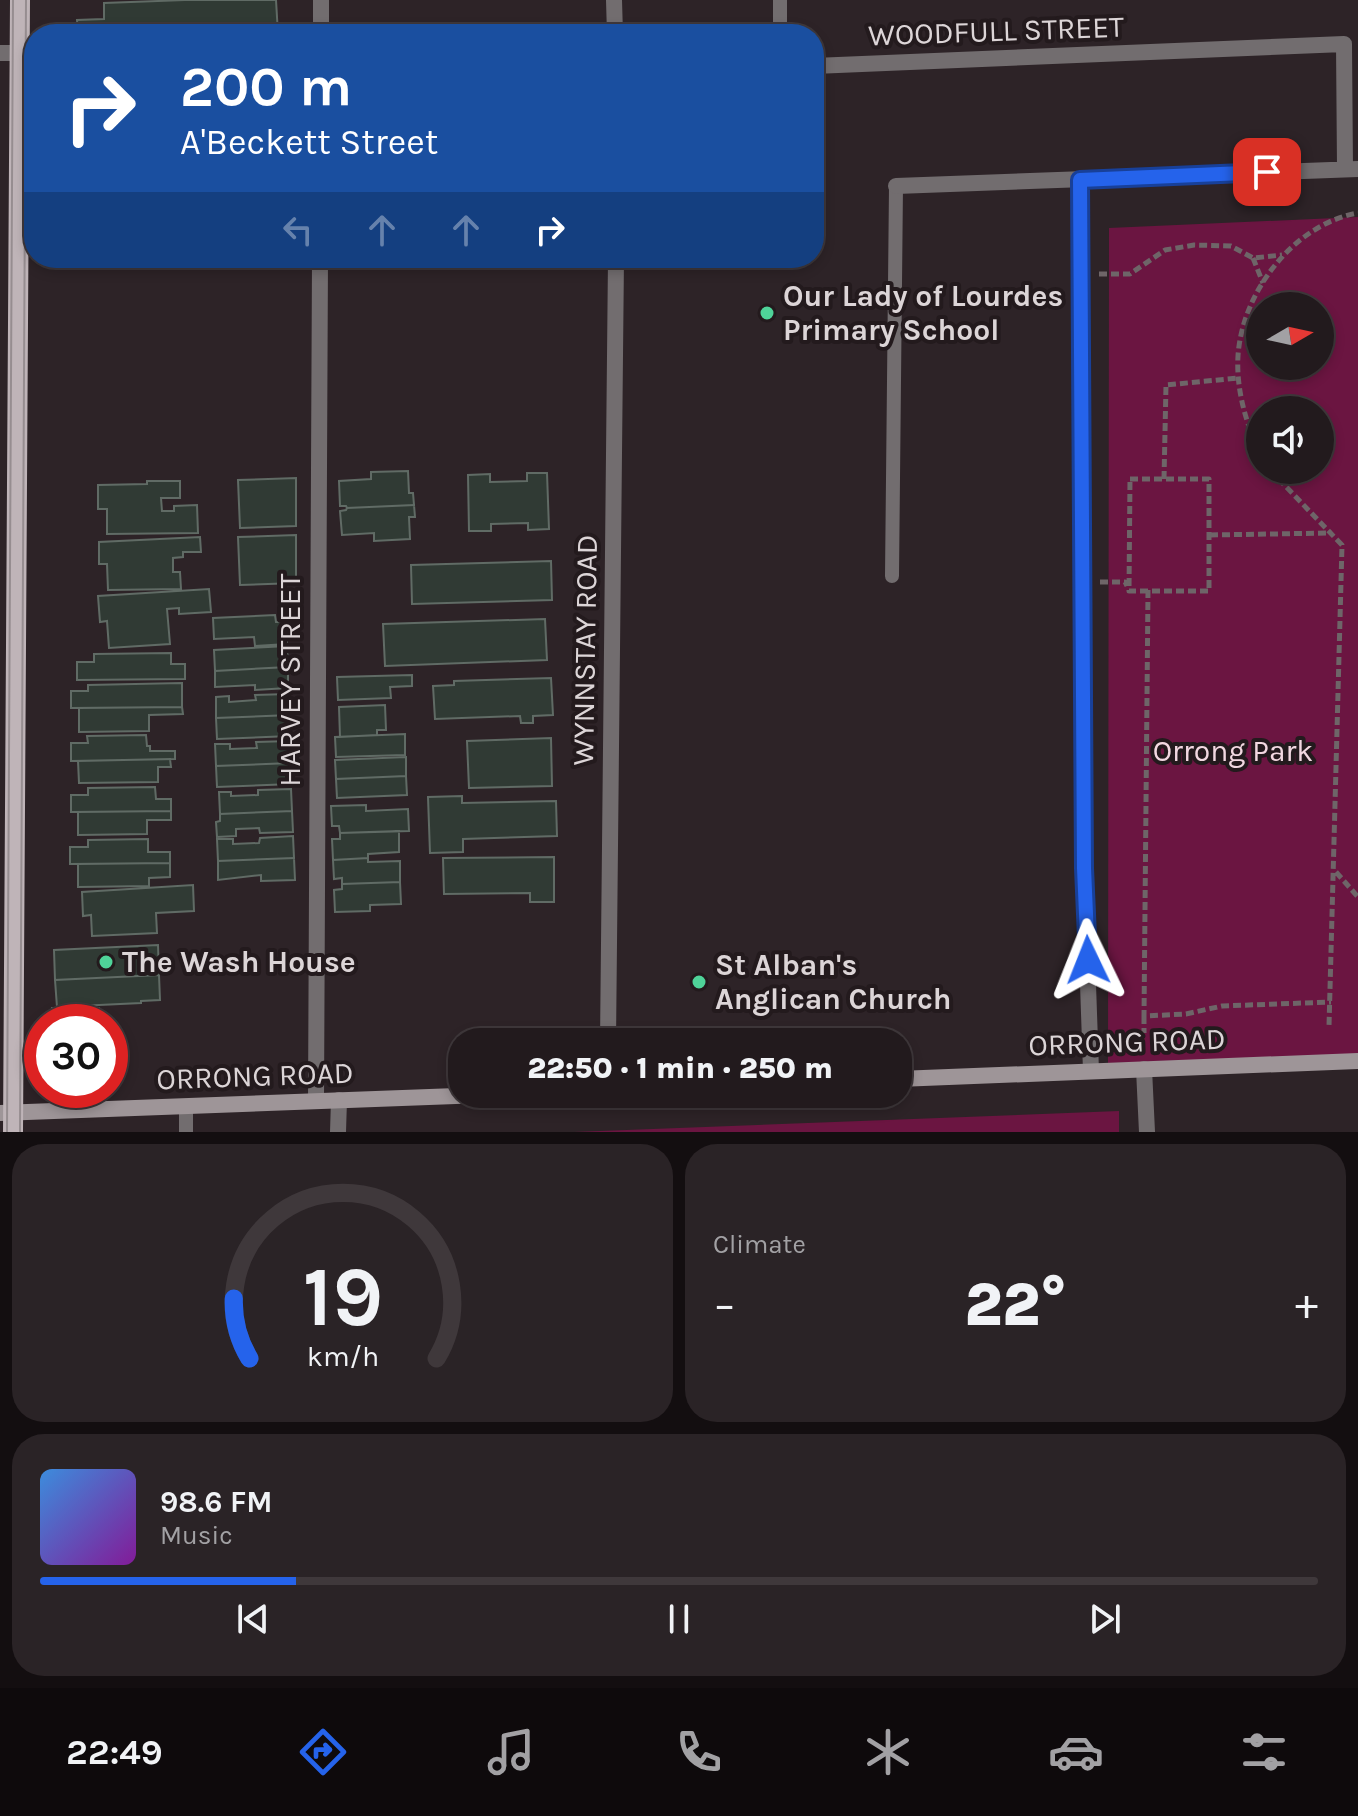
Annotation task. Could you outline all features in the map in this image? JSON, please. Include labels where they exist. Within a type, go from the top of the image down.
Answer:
[{"type":"main road","points":[[9,1119],[10,53],[20,0]]},
{"type":"main road","name":"ORRONG ROAD","points":[[912,1078],[1358,1061]]},
{"type":"main road","name":"ORRONG ROAD","points":[[9,1119],[186,1107],[448,1096]]},
{"type":"street","points":[[321,0],[321,24]]},
{"type":"street","points":[[614,0],[615,24]]},
{"type":"street","name":"WOODFULL STREET","points":[[824,66],[1344,44],[1351,169]]},
{"type":"street","points":[[896,186],[1351,169]]},
{"type":"street","points":[[1080,180],[1084,868],[1091,1071]]},
{"type":"street","name":"HARVEY STREET","points":[[316,1101],[320,268]]},
{"type":"street","name":"WYNNSTAY ROAD","points":[[608,1028],[616,268]]},
{"type":"street","points":[[1144,1069],[1147,1132]]},
{"type":"street","points":[[338,1132],[339,1100]]},
{"type":"lane","points":[[780,0],[780,24]]},
{"type":"lane","points":[[892,576],[896,186]]},
{"type":"lane","points":[[186,1107],[186,1132]]},
{"type":"path","points":[[1246,413],[1238,378],[1238,356],[1241,335],[1263,284],[1283,255],[1314,230],[1346,215],[1358,213]]},
{"type":"path","points":[[1096,274],[1130,274],[1165,250],[1194,245],[1231,246],[1253,258],[1283,255]]},
{"type":"path","points":[[1253,258],[1263,284]]},
{"type":"path","points":[[1164,479],[1166,385],[1238,378]]},
{"type":"path","points":[[1130,479],[1209,479],[1209,591],[1129,591],[1130,479]]},
{"type":"path","points":[[1282,484],[1342,545],[1329,1026]]},
{"type":"path","points":[[1210,535],[1333,533]]},
{"type":"path","points":[[1120,582],[1125,582],[1129,591]]},
{"type":"path","points":[[1144,1033],[1148,590]]},
{"type":"path","points":[[1335,872],[1358,897]]},
{"type":"path","points":[[1144,1016],[1186,1014],[1222,1006],[1331,1002]]},
{"type":"green space","name":"Orrong Park","points":[[1358,217],[1358,1058],[1108,1063],[1109,228]]},
{"type":"green space","points":[[1119,1111],[1119,1132],[574,1132]]},
{"type":"building","points":[[276,0],[277,24],[77,24],[77,20],[104,19],[104,3]]},
{"type":"building","points":[[408,471],[409,493],[413,493],[414,505],[340,506],[339,481],[371,479],[371,472]]},
{"type":"building","points":[[527,473],[547,473],[549,529],[528,530],[528,523],[491,524],[491,531],[469,531],[468,475],[490,474],[490,482],[527,481]]},
{"type":"building","points":[[296,478],[296,526],[240,528],[238,480]]},
{"type":"building","points":[[147,481],[180,481],[180,498],[161,498],[162,511],[174,511],[174,506],[197,505],[198,533],[107,534],[107,509],[98,509],[98,485],[147,484]]},
{"type":"building","points":[[414,505],[415,517],[409,517],[410,539],[374,541],[374,533],[342,535],[340,511],[347,508]]},
{"type":"building","points":[[296,535],[296,583],[240,585],[238,537]]},
{"type":"building","points":[[200,537],[201,552],[183,552],[183,557],[173,558],[173,572],[180,572],[181,589],[108,590],[107,564],[99,564],[99,542]]},
{"type":"building","points":[[551,561],[552,600],[412,604],[411,565]]},
{"type":"building","points":[[209,589],[211,612],[179,614],[179,608],[167,609],[170,644],[109,648],[107,621],[100,622],[98,596]]},
{"type":"building","points":[[275,615],[276,622],[286,622],[287,644],[255,646],[254,637],[214,639],[213,618]]},
{"type":"building","points":[[545,619],[547,660],[385,666],[383,624]]},
{"type":"building","points":[[287,646],[288,667],[215,671],[214,650]]},
{"type":"building","points":[[171,653],[171,664],[185,664],[185,679],[77,680],[77,662],[94,662],[94,654]]},
{"type":"building","points":[[288,667],[288,688],[255,690],[255,685],[215,687],[215,671]]},
{"type":"building","points":[[412,675],[412,686],[390,687],[391,698],[338,700],[337,677]]},
{"type":"building","points":[[551,678],[553,715],[533,716],[533,723],[521,723],[520,716],[435,719],[433,686],[454,685],[454,681]]},
{"type":"building","points":[[182,683],[182,707],[71,708],[71,691],[88,691],[88,685]]},
{"type":"building","points":[[288,694],[290,715],[216,718],[216,697],[229,696],[229,702],[256,700],[255,695]]},
{"type":"building","points":[[385,705],[386,730],[377,730],[377,735],[340,737],[339,707]]},
{"type":"building","points":[[182,707],[183,714],[149,715],[149,731],[79,732],[79,708]]},
{"type":"building","points":[[290,715],[290,736],[217,739],[216,718]]},
{"type":"building","points":[[405,734],[405,755],[336,757],[335,737]]},
{"type":"building","points":[[146,735],[150,751],[175,751],[175,759],[71,761],[71,743],[88,743],[87,736]]},
{"type":"building","points":[[551,738],[552,786],[469,788],[467,741]]},
{"type":"building","points":[[290,741],[290,763],[216,766],[215,744],[230,744],[230,749],[257,748],[256,742]]},
{"type":"building","points":[[406,757],[406,776],[336,779],[335,760]]},
{"type":"building","points":[[170,759],[171,767],[158,767],[158,782],[79,783],[78,761]]},
{"type":"building","points":[[290,763],[292,784],[217,787],[216,766]]},
{"type":"building","points":[[406,776],[407,795],[337,798],[336,779]]},
{"type":"building","points":[[155,787],[156,799],[171,799],[171,811],[71,812],[71,795],[88,795],[88,788]]},
{"type":"building","points":[[291,789],[292,811],[220,814],[219,792],[231,792],[231,796],[258,795],[258,790]]},
{"type":"building","points":[[462,796],[462,803],[556,801],[557,836],[463,839],[463,852],[430,853],[428,797]]},
{"type":"building","points":[[366,805],[366,811],[408,809],[409,831],[340,833],[339,826],[332,826],[331,806]]},
{"type":"building","points":[[171,811],[171,820],[147,820],[147,834],[78,835],[78,812]]},
{"type":"building","points":[[292,811],[293,832],[260,833],[259,828],[236,829],[236,836],[217,837],[216,822],[220,821],[220,814]]},
{"type":"building","points":[[399,831],[399,852],[333,860],[332,839],[340,839],[340,833]]},
{"type":"building","points":[[293,836],[294,858],[218,861],[217,839],[233,839],[233,844],[259,843],[260,838]]},
{"type":"building","points":[[148,839],[148,852],[170,852],[170,863],[70,864],[70,847],[88,847],[88,840]]},
{"type":"building","points":[[554,857],[554,902],[530,902],[530,893],[444,894],[443,858]]},
{"type":"building","points":[[294,858],[295,880],[261,881],[261,875],[218,880],[218,861]]},
{"type":"building","points":[[368,858],[368,862],[400,861],[400,882],[342,884],[342,878],[334,879],[333,860]]},
{"type":"building","points":[[170,863],[170,877],[149,878],[149,886],[78,887],[78,864]]},
{"type":"building","points":[[400,882],[401,904],[370,905],[370,911],[335,912],[334,890],[342,889],[342,884]]},
{"type":"building","points":[[193,885],[194,911],[156,913],[157,933],[92,936],[91,915],[83,916],[82,892]]},
{"type":"building","name":"The Wash House","points":[[158,945],[159,975],[55,980],[54,950]]},
{"type":"building","points":[[159,975],[160,1000],[120,1004],[57,1004],[55,980]]},
{"type":"tram line","points":[[7,1132],[13,0]]},
{"type":"tram line","points":[[26,0],[26,24]]},
{"type":"tram line","points":[[20,1132],[25,268]]},
{"type":"place","name":"Our Lady of Lourdes Primary School","points":[[767,313]]},
{"type":"place","name":"The Wash House","points":[[106,962]]},
{"type":"place","name":"St Alban's Anglican Church","points":[[699,982]]},
{"type":"route","points":[[1088,960],[1084,868],[1080,180],[1267,172]]}]
